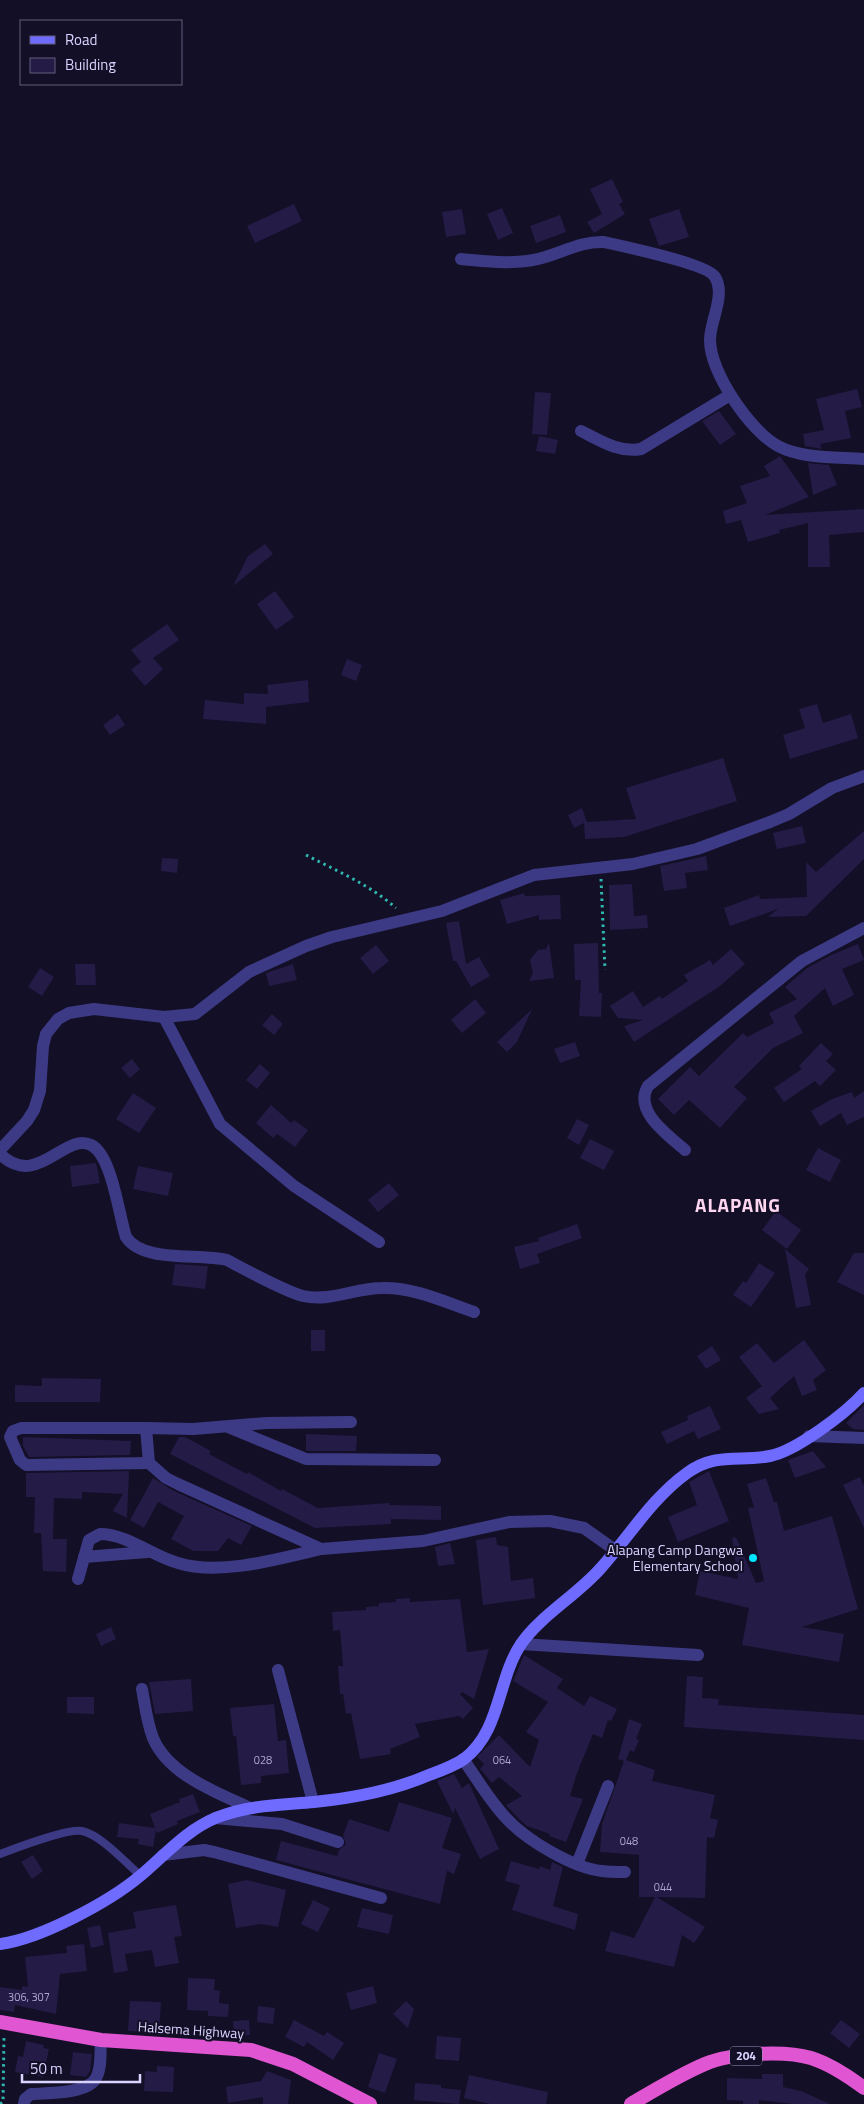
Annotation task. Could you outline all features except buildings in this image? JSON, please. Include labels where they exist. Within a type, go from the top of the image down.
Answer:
[{"type":"highway","name":"Halsema Highway","points":[[2,2022],[101,2040],[250,2050],[293,2064],[370,2104]]},
{"type":"highway","name":"204","points":[[631,2104],[705,2064],[724,2058],[746,2056],[786,2055],[811,2058],[840,2071],[864,2088]]},
{"type":"main road","points":[[0,1944],[18,1942],[49,1929],[99,1903],[140,1876],[195,1829],[215,1818],[248,1807],[345,1799],[400,1788],[463,1759],[486,1733],[496,1710],[508,1668],[521,1644],[535,1628],[579,1590],[668,1488],[689,1472],[716,1459],[773,1456],[795,1446],[864,1393]]},
{"type":"street","points":[[460,259],[496,262],[537,259],[593,241],[609,243],[702,266],[715,276],[717,283],[717,302],[711,330],[711,348],[715,363],[730,395],[764,435],[778,446],[808,454],[864,459]]},
{"type":"street","points":[[581,431],[613,447],[626,450],[641,449],[730,395]]},
{"type":"street","points":[[474,1312],[430,1296],[393,1288],[379,1288],[333,1298],[302,1296],[227,1260],[215,1257],[144,1252],[130,1244],[126,1237],[107,1167],[96,1148],[91,1145],[74,1146],[38,1163],[27,1166],[8,1162],[0,1152],[34,1110],[40,1091],[43,1046],[46,1034],[58,1018],[82,1009],[164,1017],[195,1014],[238,979],[300,948],[332,937],[442,911],[534,875],[565,870],[600,869],[634,864],[721,841],[788,814],[832,788],[864,776]]},
{"type":"street","points":[[684,1150],[666,1134],[648,1112],[644,1098],[648,1086],[802,961],[864,928]]},
{"type":"street","points":[[164,1017],[220,1124],[294,1186],[379,1242]]},
{"type":"street","points":[[321,1549],[166,1478],[149,1463],[26,1465],[20,1460],[10,1437],[13,1431],[20,1428],[146,1428],[350,1422]]},
{"type":"street","points":[[226,1426],[306,1459],[435,1460]]},
{"type":"street","points":[[146,1428],[149,1463]]},
{"type":"street","points":[[809,1436],[864,1438]]},
{"type":"street","points":[[78,1579],[89,1540],[100,1534],[118,1537],[147,1552],[180,1564],[206,1568],[249,1564],[321,1549],[423,1541],[509,1522],[550,1521],[584,1528],[615,1550]]},
{"type":"street","points":[[84,1557],[147,1552]]},
{"type":"street","points":[[521,1644],[698,1655]]},
{"type":"street","points":[[278,1670],[313,1802]]},
{"type":"street","points":[[142,1689],[153,1738],[168,1760],[177,1769],[248,1807]]},
{"type":"street","points":[[463,1759],[507,1819],[548,1850],[577,1864],[602,1871],[625,1872]]},
{"type":"street","points":[[577,1864],[608,1786]]},
{"type":"street","points":[[215,1818],[282,1824],[338,1842]]},
{"type":"street","points":[[163,1855],[204,1850],[381,1898]]},
{"type":"street","points":[[24,2104],[24,2099],[30,2094],[88,2087],[96,2080],[98,2073],[101,2040]]},
{"type":"lane","points":[[0,1854],[68,1832],[81,1831],[94,1836],[140,1876]]},
{"type":"path","points":[[306,855],[384,898],[409,920]]},
{"type":"path","points":[[600,869],[605,970]]},
{"type":"path","points":[[0,2104],[3,2102],[2,2022]]},
{"type":"place","name":"Alapang Camp Dangwa Elementary School","points":[[753,1558]]},
{"type":"district","name":"ALAPANG","points":[[738,1205]]}]
